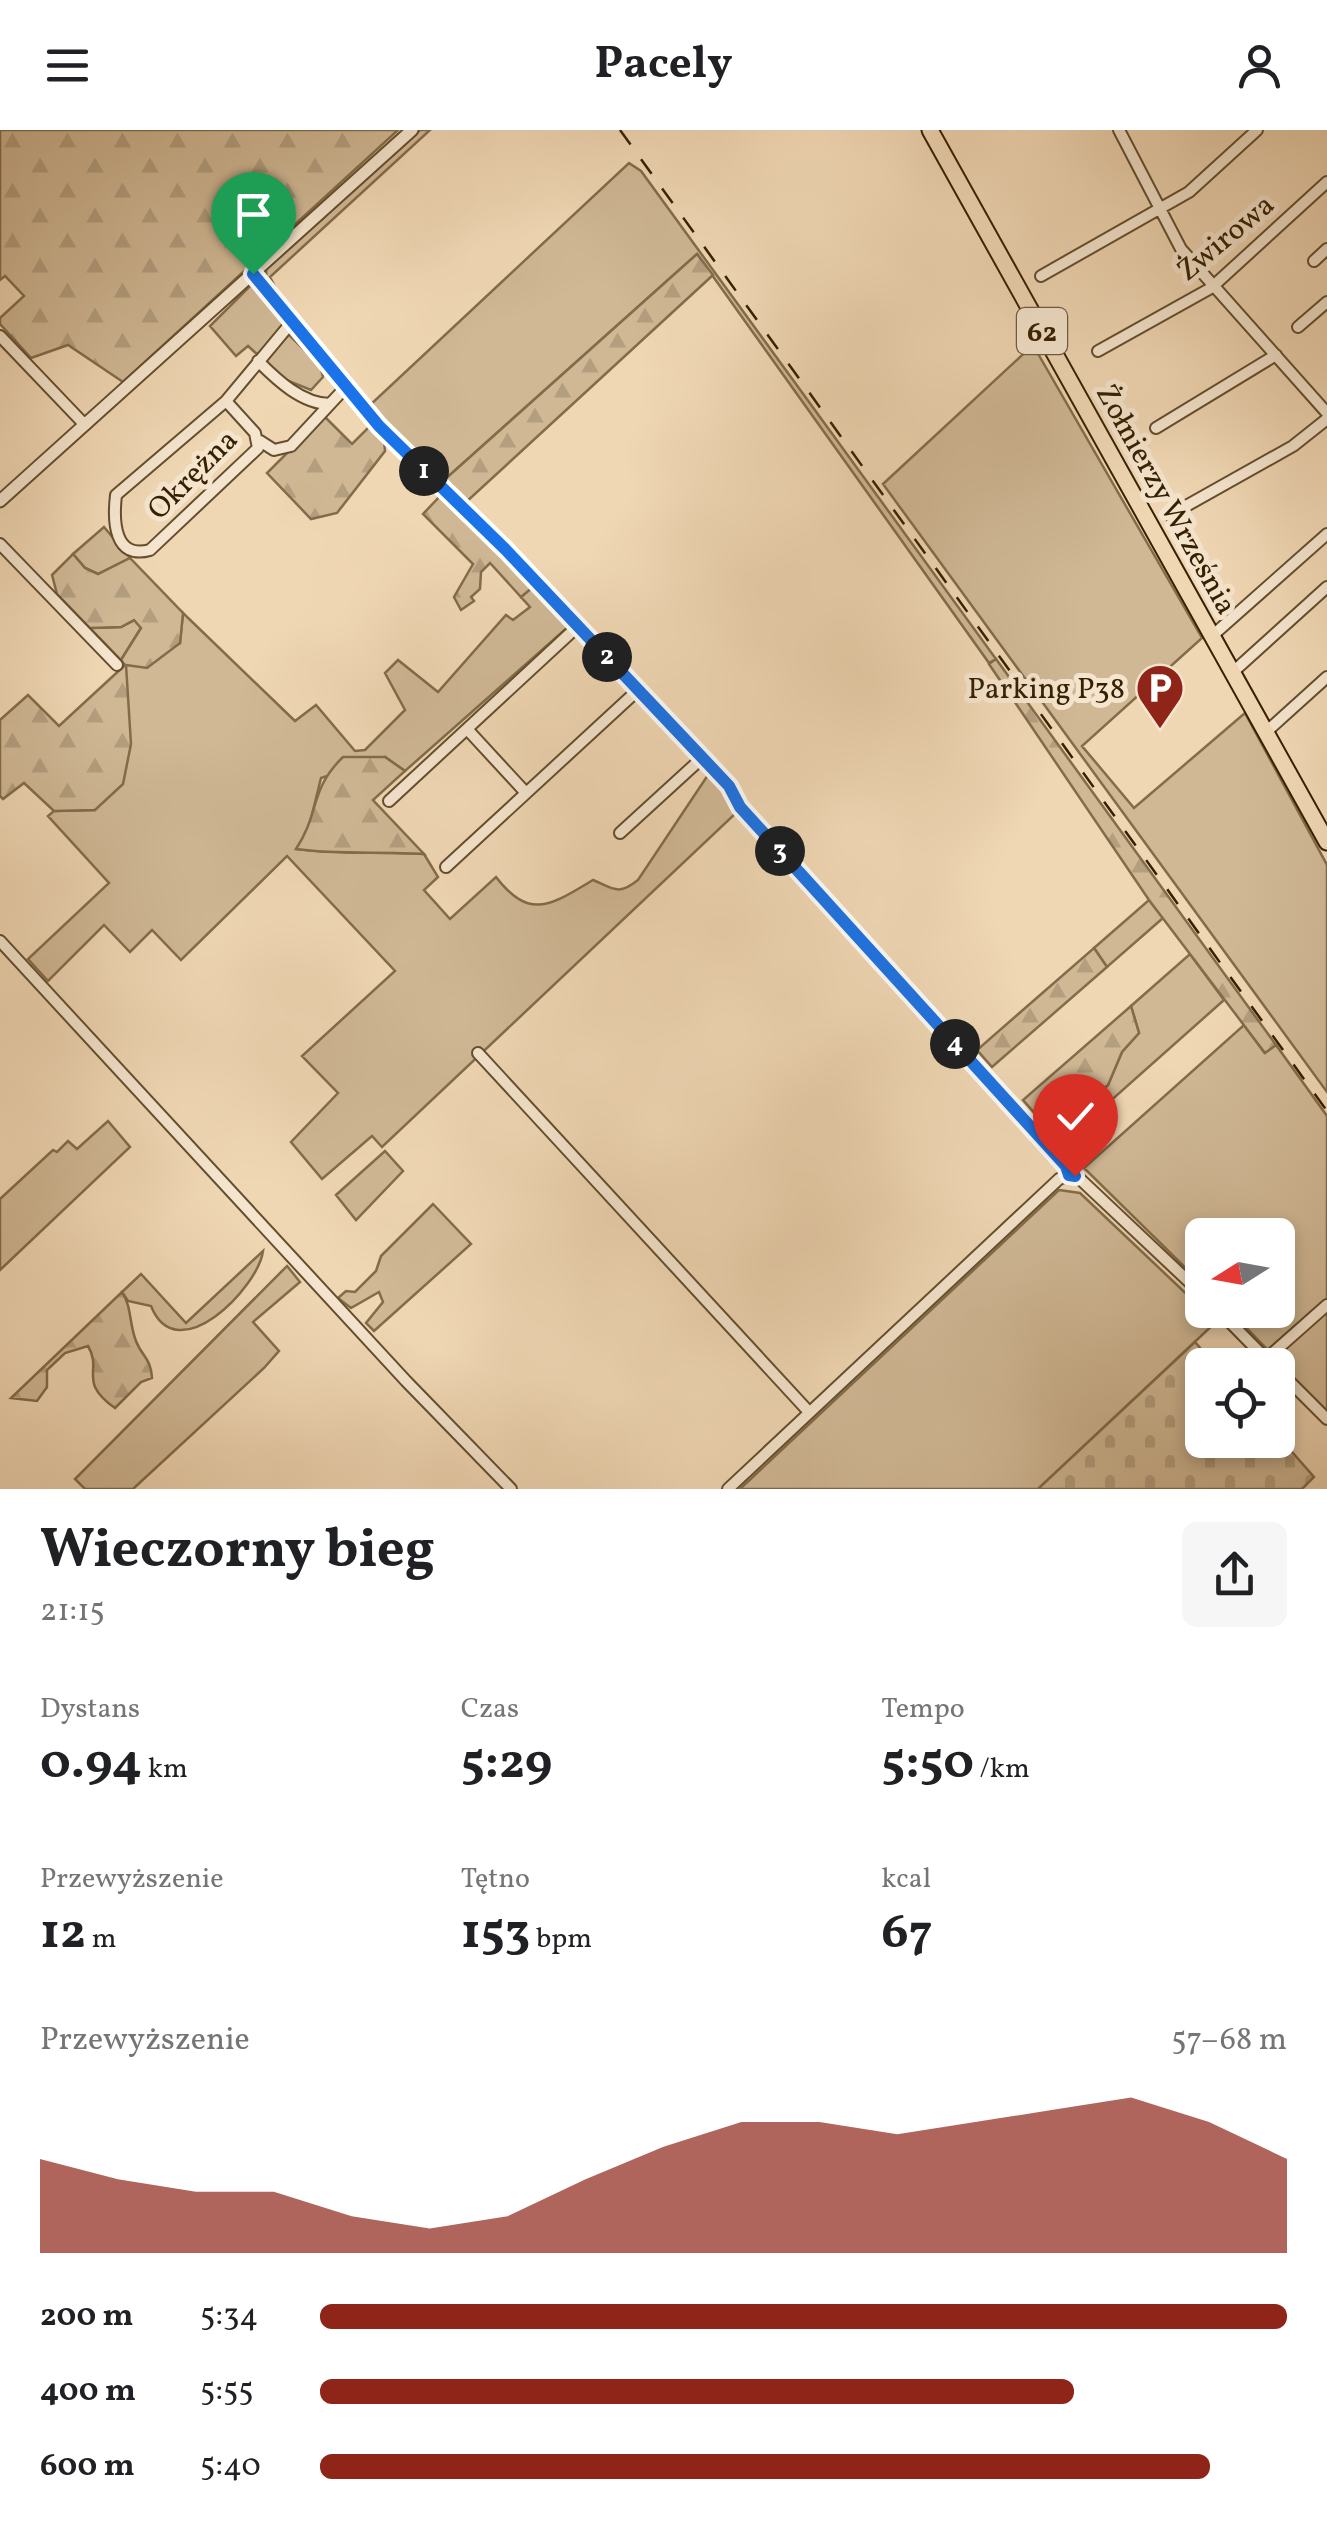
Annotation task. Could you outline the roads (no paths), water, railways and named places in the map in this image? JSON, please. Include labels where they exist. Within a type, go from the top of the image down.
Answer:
[{"type":"main road","name":"Żołnierzy Września","points":[[930,130],[1327,842]]},
{"type":"street","points":[[0,500],[412,130]]},
{"type":"street","points":[[1119,130],[1158,210],[1182,248],[1327,416],[1293,446],[1170,515]]},
{"type":"street","points":[[1236,130],[1246,140]]},
{"type":"street","points":[[1041,276],[1190,192],[1257,130]]},
{"type":"street","name":"Żwirowa","points":[[1098,352],[1214,285],[1327,182]]},
{"type":"street","points":[[1314,260],[1327,249]]},
{"type":"street","points":[[253,274],[344,389],[702,758],[734,793],[740,807],[1066,1166],[1069,1175]]},
{"type":"street","points":[[1298,327],[1327,302]]},
{"type":"street","name":"Okrężna","points":[[260,440],[258,448],[150,550],[134,552],[119,542],[114,519],[116,495],[226,402],[291,324]]},
{"type":"street","points":[[3,341],[85,425]]},
{"type":"street","points":[[1156,428],[1276,355]]},
{"type":"street","points":[[258,361],[280,382],[321,404],[330,404]]},
{"type":"street","name":"Okrężna","points":[[226,402],[274,450],[291,446],[344,389]]},
{"type":"street","points":[[1212,636],[1327,534]]},
{"type":"street","points":[[0,544],[117,665]]},
{"type":"street","points":[[1233,672],[1327,587]]},
{"type":"street","points":[[389,801],[578,626]]},
{"type":"street","points":[[1266,732],[1327,676]]},
{"type":"street","points":[[446,867],[638,690]]},
{"type":"street","points":[[467,729],[526,793]]},
{"type":"street","points":[[620,833],[702,758]]},
{"type":"street","points":[[0,941],[406,1381],[512,1489]]},
{"type":"street","points":[[478,1053],[809,1412]]},
{"type":"street","points":[[728,1489],[1059,1179],[1069,1175],[1080,1179],[1185,1278]]},
{"type":"street","points":[[1288,1348],[1327,1306]]},
{"type":"street","points":[[1236,1328],[1255,1348]]},
{"type":"street","points":[[1295,1388],[1327,1419]]},
{"type":"railway","points":[[620,130],[1327,1111]]},
{"type":"place","name":"Parking P38","points":[[1160,730]]}]
